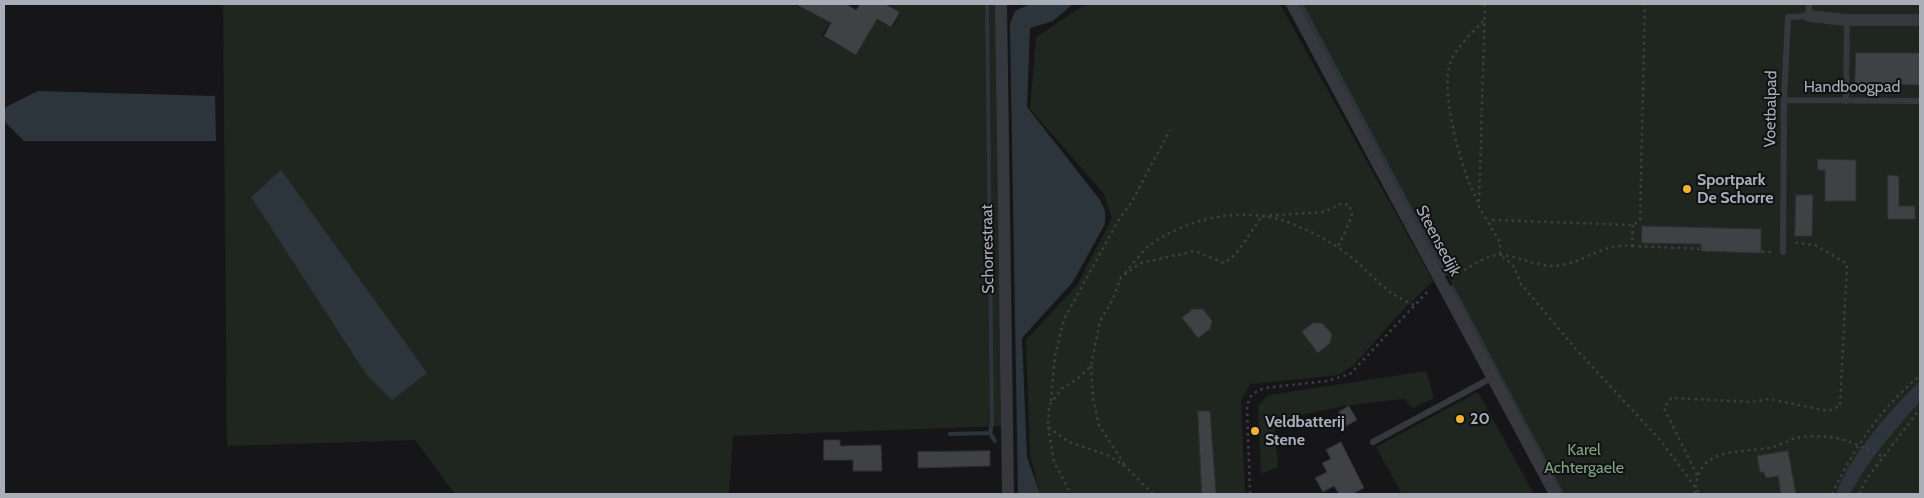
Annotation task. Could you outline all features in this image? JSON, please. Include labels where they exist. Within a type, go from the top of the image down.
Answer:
[{"type":"street","name":"Schorrestraat","points":[[1001,4],[1008,494]]},
{"type":"street","name":"Steensedijk","points":[[1292,4],[1555,494]]},
{"type":"street","points":[[1808,10],[1847,20],[1920,20]]},
{"type":"lane","name":"Voetbalpad","points":[[1783,252],[1784,100],[1788,17],[1808,10]]},
{"type":"lane","points":[[1846,101],[1847,20]]},
{"type":"lane","name":"Handboogpad","points":[[1784,100],[1920,101]]},
{"type":"lane","points":[[1373,442],[1493,377]]},
{"type":"path","points":[[1485,4],[1479,207],[1500,242],[1500,254],[1513,265],[1521,284],[1597,373],[1661,441],[1700,494]]},
{"type":"path","points":[[1489,225],[1491,220],[1633,225],[1640,220],[1645,4]]},
{"type":"path","points":[[1479,202],[1462,167],[1450,102],[1449,68],[1454,55],[1484,20]]},
{"type":"path","points":[[1071,494],[1054,462],[1048,427],[1055,356],[1064,319],[1118,221],[1131,203],[1170,130]]},
{"type":"path","points":[[1153,494],[1125,466],[1099,425],[1090,366],[1100,321],[1113,299],[1121,277],[1149,245],[1177,230],[1211,218],[1324,212],[1343,203],[1347,204],[1352,210],[1352,216],[1338,247]]},
{"type":"path","points":[[1262,216],[1280,220],[1314,233],[1338,247],[1358,262],[1381,288],[1396,298],[1415,305]]},
{"type":"path","points":[[1121,277],[1141,263],[1195,251],[1217,261],[1228,261],[1262,216]]},
{"type":"path","points":[[1632,246],[1633,225]]},
{"type":"path","points":[[1697,475],[1664,408],[1671,398],[1752,402],[1769,399],[1828,411],[1840,406],[1843,388],[1847,264],[1815,245],[1783,240]]},
{"type":"path","points":[[1250,494],[1247,405],[1252,394],[1264,388],[1327,381],[1350,374],[1441,280],[1488,258],[1500,254],[1551,267],[1565,265],[1597,250],[1620,245],[1783,252]]},
{"type":"path","points":[[1051,403],[1062,388],[1076,380],[1090,366]]},
{"type":"path","points":[[1832,494],[1846,463],[1859,445],[1880,417],[1920,376]]},
{"type":"path","points":[[1859,494],[1862,487],[1920,409]]},
{"type":"path","points":[[1048,427],[1069,442],[1108,456],[1125,466]]},
{"type":"path","points":[[1694,494],[1697,475],[1701,468],[1715,456],[1773,447],[1796,438],[1830,437],[1863,446],[1884,457]]},
{"type":"green space","points":[[223,4],[792,4],[830,22],[822,36],[856,55],[877,20],[892,28],[901,12],[887,4],[997,4],[1002,426],[733,436],[729,494],[455,494],[415,440],[227,446]]},
{"type":"green space","points":[[1086,4],[1280,4],[1433,281],[1399,314],[1355,364],[1339,375],[1250,384],[1241,401],[1245,494],[1040,494],[1030,455],[1026,340],[1077,285],[1112,218],[1104,194],[1030,109],[1036,37]]},
{"type":"green space","name":"Sportpark De Schorre","points":[[1303,4],[1920,4],[1920,494],[1564,494]]},
{"type":"green space","points":[[1426,371],[1434,398],[1413,408],[1404,399],[1349,405],[1274,421],[1278,467],[1261,474],[1258,405],[1269,395]]},
{"type":"green space","name":"20","points":[[1478,392],[1534,494],[1402,494],[1376,447]]},
{"type":"shaded area","points":[[1030,4],[1073,4],[1053,21],[1030,28],[1027,107],[1100,200],[1105,211],[1105,224],[1073,282],[1022,338],[1027,457],[1040,494],[1018,494],[1010,24],[1015,11]]},
{"type":"shaded area","points":[[38,91],[215,96],[216,141],[24,141],[4,121],[4,108]]},
{"type":"shaded area","points":[[281,170],[427,373],[392,400],[366,374],[251,197]]},
{"type":"shaded area","points":[[1920,381],[1920,401],[1873,457],[1850,494],[1836,494],[1860,450],[1897,404]]},
{"type":"building","points":[[795,4],[846,4],[856,10],[860,4],[885,4],[900,12],[891,27],[877,19],[856,55],[824,36],[831,23]]},
{"type":"building","points":[[1856,53],[1920,53],[1920,85],[1855,83]]},
{"type":"building","points":[[1818,159],[1856,160],[1856,201],[1825,201],[1825,170],[1818,170]]},
{"type":"building","points":[[1888,175],[1899,176],[1899,206],[1915,206],[1915,219],[1888,219]]},
{"type":"building","points":[[1796,195],[1813,195],[1812,236],[1795,236]]},
{"type":"building","points":[[1642,226],[1761,229],[1761,253],[1701,251],[1701,244],[1642,243]]},
{"type":"building","points":[[1193,309],[1203,309],[1212,321],[1210,329],[1198,338],[1182,318]]},
{"type":"building","points":[[1313,323],[1322,323],[1332,334],[1330,343],[1318,353],[1302,332]]},
{"type":"building","points":[[1349,406],[1357,420],[1346,426],[1339,412]]},
{"type":"building","points":[[1198,411],[1210,411],[1216,494],[1202,494]]},
{"type":"building","points":[[824,440],[840,440],[840,446],[881,445],[882,471],[853,471],[853,460],[824,460]]},
{"type":"building","points":[[1341,442],[1364,488],[1352,494],[1339,494],[1334,486],[1323,492],[1315,478],[1327,472],[1322,463],[1331,459],[1326,450]]},
{"type":"building","points":[[990,451],[990,466],[918,468],[918,452]]},
{"type":"building","points":[[1788,451],[1796,494],[1781,494],[1778,476],[1766,478],[1764,472],[1760,472],[1757,456]]},
{"type":"waterway","points":[[987,4],[992,423],[990,433]]},
{"type":"waterway","points":[[1301,4],[1445,274]]},
{"type":"waterway","points":[[1452,287],[1562,494]]},
{"type":"waterway","points":[[950,434],[990,433],[995,441]]},
{"type":"place","name":"Sportpark De Schorre","points":[[1687,189]]},
{"type":"place","name":"20","points":[[1460,419]]},
{"type":"place","name":"Veldbatterij Stene","points":[[1255,431]]},
{"type":"park label","name":"Karel Achtergaele","points":[[1584,459]]}]
